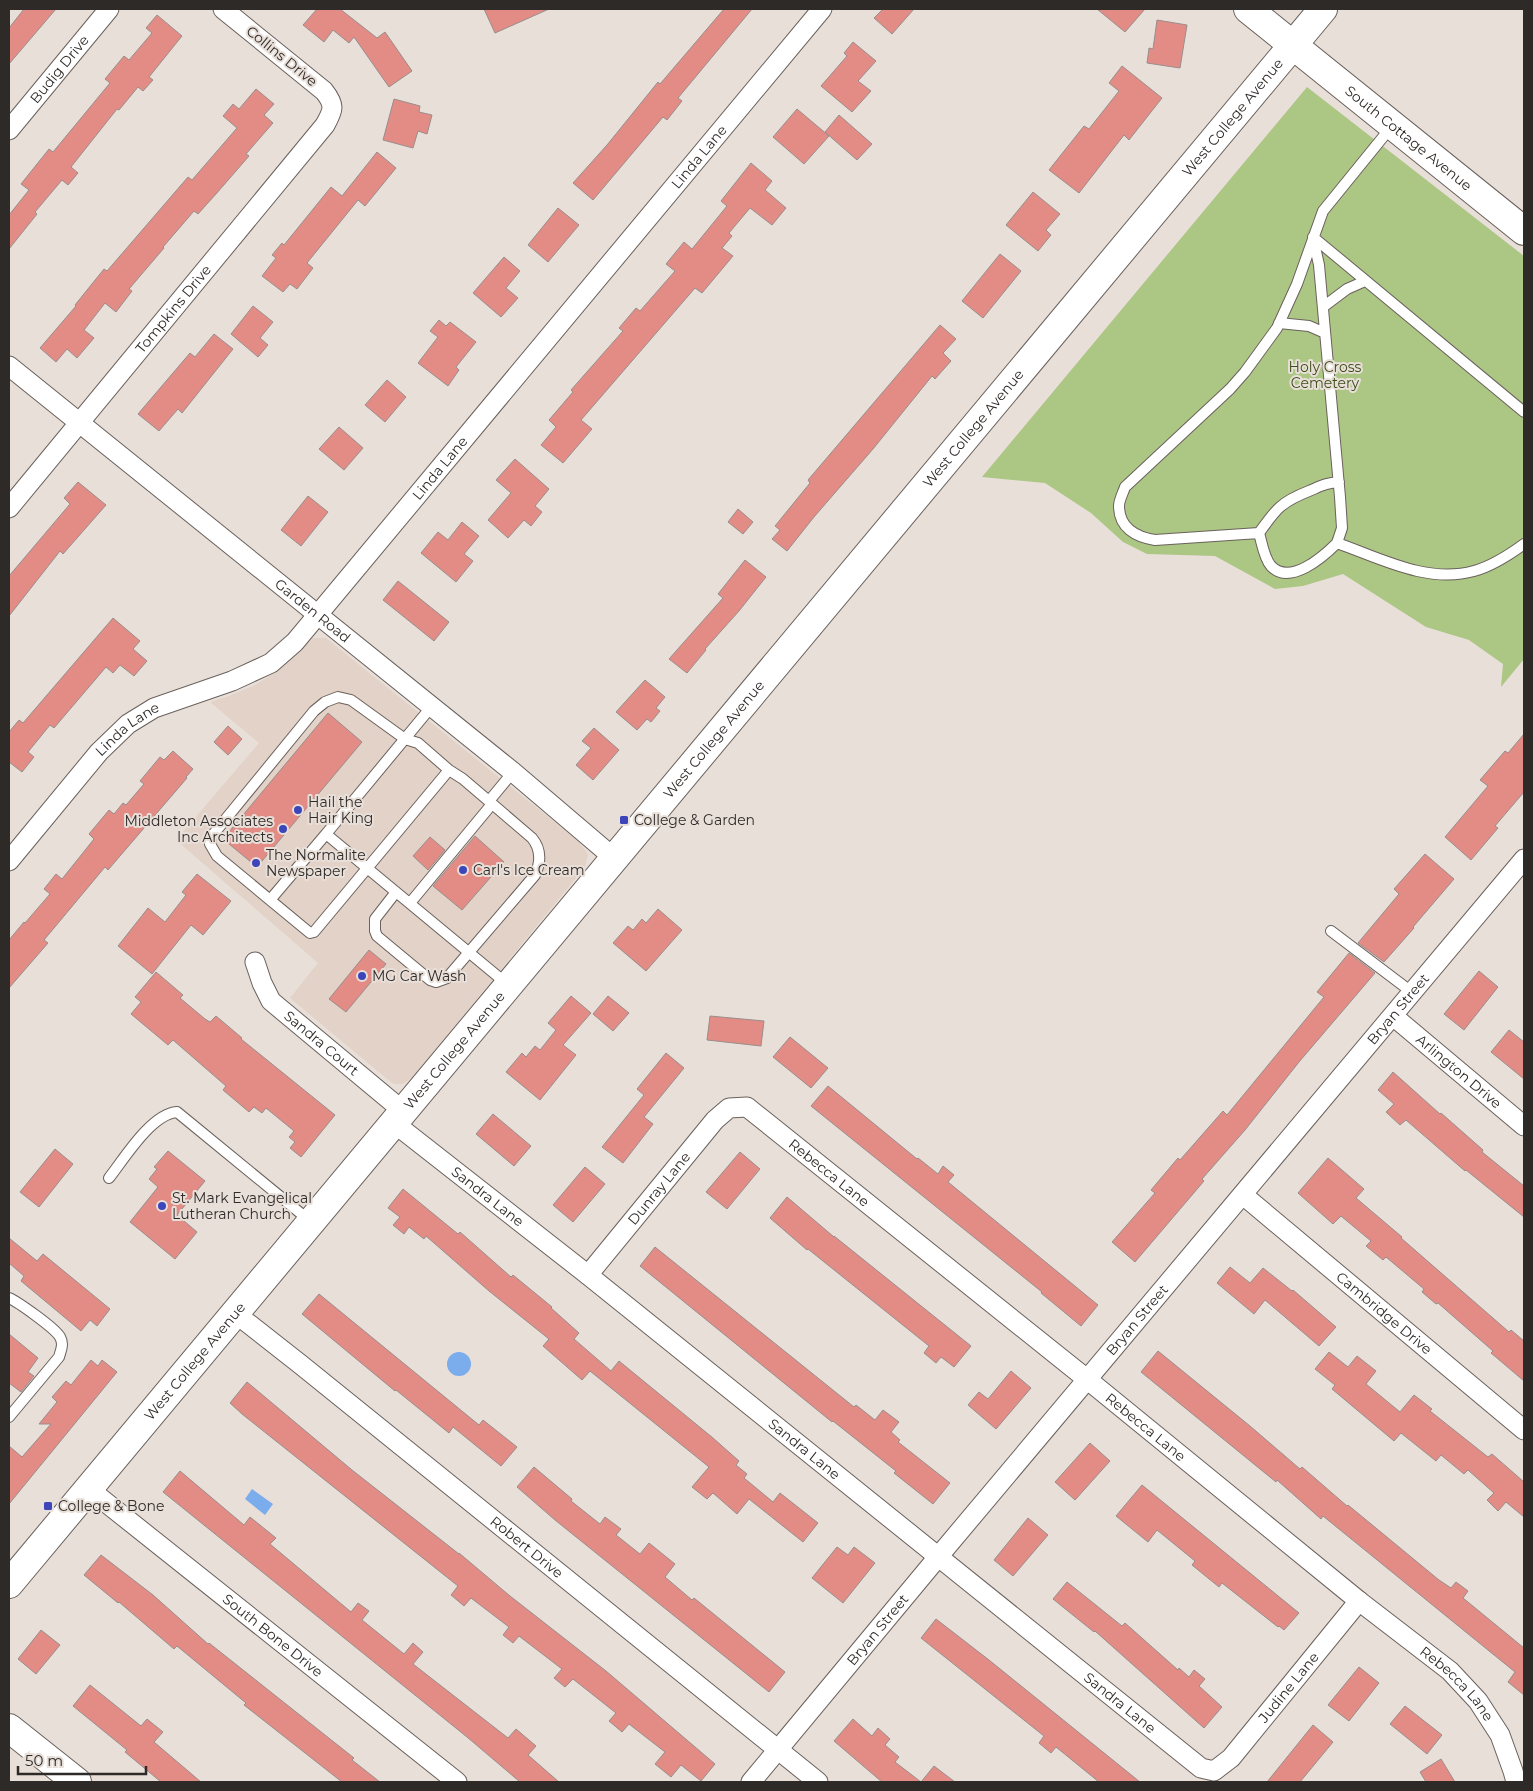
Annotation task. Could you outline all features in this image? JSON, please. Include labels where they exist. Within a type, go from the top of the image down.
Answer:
[{"type":"main road","name":"South Cottage Avenue","points":[[1248,9],[1524,231]]},
{"type":"main road","name":"West College Avenue","points":[[9,1584],[1322,9]]},
{"type":"main road","points":[[9,1728],[77,1782]]},
{"type":"street","name":"Budig Drive","points":[[9,130],[109,9]]},
{"type":"street","name":"Collins Drive","points":[[224,9],[324,90],[331,100],[333,108]]},
{"type":"street","name":"Linda Lane","points":[[9,861],[100,752],[128,724],[154,708],[232,681],[271,663],[295,642],[822,9]]},
{"type":"street","name":"Tompkins Drive","points":[[9,508],[325,125],[333,108]]},
{"type":"street","name":"Garden Road","points":[[9,366],[432,706],[614,858]]},
{"type":"street","name":"Bryan Street","points":[[751,1782],[1524,859]]},
{"type":"street","name":"Sandra Court","points":[[255,962],[262,983],[271,1000],[398,1117]]},
{"type":"street","name":"Arlington Drive","points":[[1393,1016],[1524,1126]]},
{"type":"street","name":"Dunray Lane","points":[[588,1275],[715,1120],[729,1108],[735,1107]]},
{"type":"street","name":"Rebecca Lane","points":[[735,1107],[747,1107],[763,1119],[1359,1601],[1450,1671],[1478,1700],[1500,1735],[1514,1771],[1516,1782]]},
{"type":"street","name":"Sandra Lane","points":[[398,1117],[588,1275],[1192,1762],[1207,1770],[1214,1771]]},
{"type":"street","name":"Cambridge Drive","points":[[1244,1195],[1524,1430]]},
{"type":"street","name":"Robert Drive","points":[[235,1313],[818,1782]]},
{"type":"street","name":"South Bone Drive","points":[[89,1488],[457,1782]]},
{"type":"street","name":"Judine Lane","points":[[1214,1771],[1231,1758],[1359,1601]]},
{"type":"lane","points":[[1259,533],[1155,540],[1140,538],[1127,528],[1121,517],[1118,504],[1125,487],[1230,389],[1245,372],[1279,323],[1297,284],[1323,211],[1393,125]]},
{"type":"lane","points":[[1313,237],[1524,412]]},
{"type":"lane","points":[[1259,533],[1270,564],[1279,572],[1289,574],[1325,555],[1337,542],[1342,528],[1326,333],[1319,265],[1313,237]]},
{"type":"lane","points":[[1323,307],[1347,289],[1365,281]]},
{"type":"lane","points":[[1279,323],[1309,326],[1326,333]]},
{"type":"lane","points":[[1259,533],[1272,514],[1288,499],[1327,483],[1339,482]]},
{"type":"lane","points":[[1337,542],[1418,572],[1448,574],[1474,571],[1503,559],[1524,544]]},
{"type":"lane","points":[[396,892],[375,919],[374,925],[377,936],[430,980],[436,982],[447,978],[535,875],[539,865],[537,844],[463,779],[449,770],[418,743],[405,738],[345,697],[330,698],[314,711],[211,837],[210,844],[217,856],[310,933],[314,932],[449,770]]},
{"type":"lane","points":[[270,900],[432,706]]},
{"type":"lane","points":[[410,903],[513,772]]},
{"type":"lane","points":[[326,834],[508,985]]},
{"type":"lane","points":[[1331,930],[1413,993]]},
{"type":"lane","points":[[109,1178],[150,1126],[161,1118],[177,1112],[310,1222]]},
{"type":"lane","points":[[9,1298],[17,1301],[52,1329],[60,1337],[62,1345],[59,1357],[9,1417]]},
{"type":"shaded area","points":[[313,638],[326,638],[578,841],[588,854],[585,867],[413,1077],[403,1084],[394,1084],[386,1078],[290,998],[318,963],[176,840],[259,743],[210,702],[255,685],[276,672]]},
{"type":"green space","name":"Holy Cross Cemetery","points":[[1307,87],[1524,256],[1524,659],[1501,687],[1503,664],[1469,640],[1426,627],[1343,574],[1303,586],[1275,589],[1215,556],[1147,554],[1123,542],[1091,513],[1045,483],[982,477]]},
{"type":"water","points":[[454,1352],[464,1352],[471,1359],[471,1369],[464,1376],[454,1376],[447,1369],[447,1359]]},
{"type":"water","points":[[252,1489],[273,1504],[265,1515],[245,1499]]},
{"type":"building","points":[[24,9],[56,9],[9,64],[9,28]]},
{"type":"building","points":[[317,9],[340,9],[377,38],[385,32],[412,71],[389,87],[354,37],[349,43],[333,30],[324,42],[303,25]]},
{"type":"building","points":[[484,9],[549,9],[495,33]]},
{"type":"building","points":[[724,9],[752,9],[678,98],[682,101],[667,120],[663,117],[593,200],[573,183],[607,145],[658,82],[660,84]]},
{"type":"building","points":[[883,9],[914,9],[892,34],[874,18]]},
{"type":"building","points":[[1097,9],[1145,9],[1125,32]]},
{"type":"building","points":[[157,15],[182,36],[149,77],[153,80],[143,91],[138,87],[119,110],[117,109],[71,167],[78,173],[68,185],[62,180],[35,212],[37,214],[9,249],[9,215],[29,190],[21,184],[49,149],[53,152],[110,83],[105,79],[124,56],[129,60],[152,33],[146,28]]},
{"type":"building","points":[[1157,20],[1187,25],[1180,68],[1147,63],[1149,48],[1153,49]]},
{"type":"building","points":[[853,42],[876,61],[858,81],[871,91],[852,112],[821,86],[847,56],[844,53]]},
{"type":"building","points":[[1122,66],[1162,98],[1129,140],[1124,135],[1079,193],[1049,170],[1084,126],[1089,129],[1119,91],[1109,83]]},
{"type":"building","points":[[256,89],[274,104],[264,115],[273,123],[246,154],[249,156],[198,214],[194,211],[163,247],[129,289],[132,291],[116,312],[105,303],[84,330],[94,338],[77,358],[67,349],[56,362],[40,348],[76,306],[104,269],[107,271],[188,177],[192,180],[237,128],[223,116],[233,104],[239,109]]},
{"type":"building","points":[[394,99],[420,106],[419,112],[432,115],[427,134],[418,131],[413,148],[383,140]]},
{"type":"building","points":[[797,109],[829,136],[804,164],[773,137]]},
{"type":"building","points":[[839,115],[872,144],[857,160],[825,132]]},
{"type":"building","points":[[377,152],[396,168],[365,206],[358,200],[307,263],[313,268],[297,289],[290,284],[283,292],[262,276],[276,258],[272,255],[282,243],[284,245],[331,187],[342,196]]},
{"type":"building","points":[[751,163],[772,181],[765,190],[786,208],[772,225],[750,208],[729,233],[732,236],[722,248],[733,256],[702,293],[695,288],[581,420],[592,429],[563,463],[541,445],[556,427],[549,420],[573,392],[571,390],[623,331],[619,328],[636,308],[640,311],[675,271],[666,264],[684,242],[692,249],[727,206],[721,201]]},
{"type":"building","points":[[1033,192],[1060,214],[1046,230],[1051,235],[1038,251],[1006,225]]},
{"type":"building","points":[[558,208],[579,225],[548,262],[528,245]]},
{"type":"building","points":[[1000,254],[1021,271],[983,318],[962,301]]},
{"type":"building","points":[[504,257],[520,271],[506,288],[518,298],[501,317],[473,293]]},
{"type":"building","points":[[253,306],[273,322],[260,338],[268,345],[258,357],[231,334]]},
{"type":"building","points":[[439,320],[446,326],[450,322],[476,342],[456,367],[459,370],[448,386],[418,363],[438,337],[430,331]]},
{"type":"building","points":[[940,325],[956,339],[943,353],[951,361],[935,379],[932,376],[787,551],[772,539],[780,530],[775,526],[810,483],[808,480]]},
{"type":"building","points":[[214,334],[233,349],[182,413],[178,409],[159,431],[138,414],[190,353],[195,357]]},
{"type":"building","points":[[387,380],[406,397],[385,422],[365,405]]},
{"type":"building","points":[[339,427],[363,448],[344,470],[319,449]]},
{"type":"building","points":[[515,459],[549,489],[535,506],[542,512],[531,526],[524,520],[508,538],[488,520],[511,493],[496,480]]},
{"type":"building","points":[[78,482],[106,505],[63,554],[60,551],[9,616],[9,576],[70,504],[64,498]]},
{"type":"building","points":[[308,496],[328,512],[301,546],[281,530]]},
{"type":"building","points":[[738,509],[753,522],[743,534],[728,522]]},
{"type":"building","points":[[462,522],[479,536],[464,554],[473,561],[456,582],[421,553],[438,532],[448,540]]},
{"type":"building","points":[[745,560],[766,577],[687,673],[669,659],[723,598],[718,594]]},
{"type":"building","points":[[398,581],[449,622],[434,641],[383,600]]},
{"type":"building","points":[[113,618],[140,641],[133,649],[147,661],[134,676],[120,665],[113,673],[106,667],[54,728],[50,725],[28,752],[34,757],[22,772],[9,762],[9,732],[19,720],[23,723]]},
{"type":"building","points":[[645,680],[665,697],[656,708],[660,711],[651,722],[647,719],[637,730],[616,712]]},
{"type":"building","points":[[328,713],[362,742],[257,867],[223,839]]},
{"type":"building","points":[[228,726],[242,739],[228,755],[214,742]]},
{"type":"building","points":[[594,728],[619,750],[593,780],[576,765],[591,748],[582,741]]},
{"type":"building","points":[[1524,734],[1524,792],[1495,826],[1498,828],[1471,860],[1445,837],[1488,786],[1480,780],[1505,751],[1508,753]]},
{"type":"building","points":[[173,751],[193,769],[187,778],[108,870],[105,867],[44,940],[48,943],[9,988],[9,940],[50,894],[44,889],[56,874],[62,879],[94,839],[89,834],[109,810],[114,814],[123,803],[126,805],[144,784],[140,781],[160,757],[164,760]]},
{"type":"building","name":"Carl's Ice Cream","points":[[475,836],[504,862],[462,910],[433,886]]},
{"type":"building","points":[[430,837],[445,850],[428,870],[413,856]]},
{"type":"building","points":[[1425,854],[1454,879],[1384,962],[1358,943],[1399,894],[1394,889]]},
{"type":"building","points":[[197,874],[231,901],[203,935],[191,925],[152,974],[118,946],[148,908],[165,922],[186,895],[182,892]]},
{"type":"building","points":[[658,909],[682,930],[646,971],[613,943],[628,926],[633,930],[642,919],[646,923]]},
{"type":"building","name":"MG Car Wash","points":[[369,950],[386,964],[346,1012],[329,999]]},
{"type":"building","points":[[1349,953],[1375,973],[1299,1062],[1245,1130],[1202,1179],[1204,1181],[1135,1262],[1112,1242],[1155,1193],[1151,1190],[1178,1158],[1180,1160],[1223,1111],[1227,1115],[1324,997],[1317,992]]},
{"type":"building","points":[[1479,971],[1498,987],[1464,1030],[1444,1014]]},
{"type":"building","points":[[156,972],[183,995],[180,998],[205,1019],[210,1022],[216,1016],[241,1039],[335,1115],[301,1157],[290,1148],[295,1142],[289,1137],[294,1131],[266,1108],[262,1113],[254,1107],[249,1112],[223,1090],[226,1086],[173,1040],[168,1045],[131,1014],[141,1002],[135,997]]},
{"type":"building","points":[[571,996],[591,1013],[563,1045],[576,1055],[540,1100],[506,1072],[522,1053],[526,1057],[535,1046],[540,1050],[556,1030],[548,1023]]},
{"type":"building","points":[[608,996],[629,1013],[613,1031],[593,1014]]},
{"type":"building","points":[[710,1016],[764,1021],[761,1046],[707,1040]]},
{"type":"building","points":[[1509,1030],[1524,1042],[1524,1079],[1491,1052]]},
{"type":"building","points":[[790,1037],[828,1068],[811,1088],[773,1057]]},
{"type":"building","points":[[666,1053],[684,1068],[644,1117],[653,1124],[623,1163],[602,1147],[644,1095],[637,1089]]},
{"type":"building","points":[[1393,1072],[1483,1150],[1482,1152],[1524,1186],[1524,1217],[1465,1171],[1406,1120],[1400,1125],[1386,1112],[1394,1104],[1378,1090]]},
{"type":"building","points":[[828,1086],[938,1174],[943,1166],[954,1175],[948,1182],[1098,1305],[1081,1326],[1042,1292],[811,1106]]},
{"type":"building","points":[[493,1114],[531,1146],[514,1166],[476,1134]]},
{"type":"building","points":[[55,1149],[73,1164],[39,1207],[20,1192]]},
{"type":"building","name":"St. Mark Evangelical Lutheran Church","points":[[168,1151],[205,1181],[177,1215],[197,1232],[175,1259],[130,1222],[158,1187],[149,1179],[157,1169],[154,1167]]},
{"type":"building","points":[[740,1152],[760,1169],[727,1209],[706,1192]]},
{"type":"building","points":[[1328,1158],[1364,1189],[1356,1198],[1509,1332],[1511,1330],[1524,1341],[1524,1381],[1438,1303],[1436,1304],[1422,1292],[1424,1289],[1386,1257],[1383,1260],[1366,1246],[1371,1241],[1341,1216],[1333,1224],[1298,1193]]},
{"type":"building","points":[[585,1167],[605,1184],[573,1222],[553,1205]]},
{"type":"building","points":[[403,1189],[458,1234],[460,1232],[511,1277],[513,1275],[552,1307],[579,1333],[574,1339],[611,1371],[619,1361],[713,1438],[739,1461],[736,1465],[747,1474],[744,1478],[773,1502],[780,1493],[818,1523],[803,1542],[749,1499],[737,1514],[713,1493],[707,1499],[692,1487],[709,1467],[590,1371],[582,1380],[543,1346],[549,1339],[489,1291],[426,1236],[424,1239],[409,1227],[404,1234],[393,1225],[400,1217],[388,1208]]},
{"type":"building","points":[[787,1197],[834,1237],[971,1346],[954,1367],[941,1357],[936,1363],[924,1353],[929,1346],[807,1250],[770,1218]]},
{"type":"building","points":[[9,1238],[37,1261],[43,1254],[110,1309],[97,1326],[90,1320],[81,1331],[21,1281],[24,1276],[9,1263]]},
{"type":"building","points":[[655,1247],[854,1407],[856,1405],[875,1420],[883,1410],[899,1422],[891,1432],[900,1440],[898,1442],[950,1483],[933,1504],[894,1473],[896,1471],[832,1422],[640,1266]]},
{"type":"building","points":[[1230,1267],[1250,1283],[1263,1268],[1293,1290],[1336,1327],[1319,1346],[1265,1300],[1254,1314],[1217,1283]]},
{"type":"building","points":[[319,1294],[479,1425],[483,1420],[517,1447],[501,1466],[453,1427],[449,1433],[302,1314]]},
{"type":"building","points":[[9,1334],[38,1358],[28,1372],[34,1376],[21,1392],[9,1383]]},
{"type":"building","points":[[1158,1351],[1300,1469],[1302,1467],[1439,1580],[1451,1588],[1456,1582],[1468,1591],[1463,1598],[1524,1648],[1524,1695],[1508,1682],[1515,1672],[1323,1516],[1321,1519],[1277,1480],[1276,1482],[1141,1372]]},
{"type":"building","points":[[1329,1352],[1348,1367],[1357,1356],[1376,1371],[1366,1384],[1400,1412],[1414,1395],[1432,1409],[1430,1411],[1488,1457],[1492,1454],[1524,1482],[1524,1517],[1506,1502],[1498,1511],[1487,1500],[1494,1493],[1468,1470],[1464,1474],[1441,1455],[1436,1461],[1401,1433],[1394,1441],[1332,1389],[1335,1385],[1315,1369]]},
{"type":"building","points":[[91,1360],[98,1366],[102,1360],[117,1372],[9,1504],[9,1446],[22,1457],[51,1424],[39,1424],[57,1402],[52,1397],[66,1381],[71,1385]]},
{"type":"building","points":[[1011,1371],[1031,1388],[996,1429],[968,1405],[979,1392],[988,1399]]},
{"type":"building","points":[[247,1382],[352,1470],[606,1671],[715,1764],[701,1781],[681,1765],[671,1777],[655,1764],[665,1752],[629,1724],[622,1732],[609,1721],[616,1713],[573,1679],[565,1687],[554,1678],[562,1669],[519,1636],[513,1643],[503,1635],[509,1627],[471,1598],[464,1606],[451,1595],[458,1586],[242,1414],[230,1403]]},
{"type":"building","points":[[1090,1443],[1110,1461],[1075,1500],[1055,1482]]},
{"type":"building","points":[[534,1467],[572,1499],[571,1501],[600,1524],[605,1517],[621,1529],[616,1535],[640,1554],[649,1543],[675,1564],[665,1577],[692,1600],[694,1598],[785,1672],[769,1692],[555,1520],[517,1487]]},
{"type":"building","points":[[180,1471],[244,1525],[250,1517],[276,1538],[270,1544],[351,1612],[358,1603],[369,1611],[362,1620],[404,1654],[413,1643],[423,1652],[413,1664],[508,1738],[516,1729],[536,1746],[528,1755],[559,1782],[520,1782],[467,1737],[163,1492]]},
{"type":"building","points":[[1142,1485],[1299,1613],[1284,1630],[1222,1583],[1219,1587],[1192,1565],[1195,1561],[1157,1530],[1148,1542],[1116,1516]]},
{"type":"building","points":[[1028,1518],[1048,1535],[1013,1576],[994,1560]]},
{"type":"building","points":[[837,1547],[848,1555],[854,1547],[875,1563],[843,1603],[812,1578]]},
{"type":"building","points":[[101,1555],[153,1595],[208,1644],[354,1758],[352,1760],[380,1782],[342,1782],[244,1705],[246,1703],[177,1646],[174,1649],[84,1575]]},
{"type":"building","points":[[1067,1582],[1122,1626],[1125,1623],[1178,1670],[1179,1668],[1189,1677],[1194,1670],[1205,1679],[1199,1686],[1222,1707],[1204,1728],[1095,1631],[1053,1599]]},
{"type":"building","points":[[936,1619],[1140,1782],[1099,1782],[1056,1747],[1051,1753],[1039,1743],[1044,1736],[921,1638]]},
{"type":"building","points":[[41,1630],[60,1645],[36,1674],[18,1659]]},
{"type":"building","points":[[1359,1667],[1379,1683],[1349,1721],[1328,1705]]},
{"type":"building","points":[[90,1685],[141,1726],[147,1719],[163,1732],[154,1742],[201,1782],[161,1782],[125,1752],[127,1750],[73,1706]]},
{"type":"building","points":[[1405,1706],[1442,1735],[1427,1754],[1390,1724]]},
{"type":"building","points":[[853,1719],[872,1736],[878,1728],[890,1739],[885,1745],[899,1757],[895,1762],[921,1782],[882,1782],[834,1741]]},
{"type":"building","points":[[1313,1725],[1333,1742],[1300,1782],[1267,1782]]},
{"type":"building","points":[[1441,1759],[1455,1782],[1426,1782],[1420,1772]]},
{"type":"building","points":[[934,1766],[955,1782],[921,1782]]},
{"type":"place","name":"Hail the Hair King","points":[[298,810]]},
{"type":"place","name":"College & Garden","points":[[624,820]]},
{"type":"place","name":"Middleton Associates Inc Architects","points":[[283,829]]},
{"type":"place","name":"The Normalite Newspaper","points":[[256,863]]},
{"type":"place","name":"Carl's Ice Cream","points":[[463,870]]},
{"type":"place","name":"MG Car Wash","points":[[362,976]]},
{"type":"place","name":"St. Mark Evangelical Lutheran Church","points":[[162,1206]]},
{"type":"place","name":"College & Bone","points":[[48,1506]]}]
